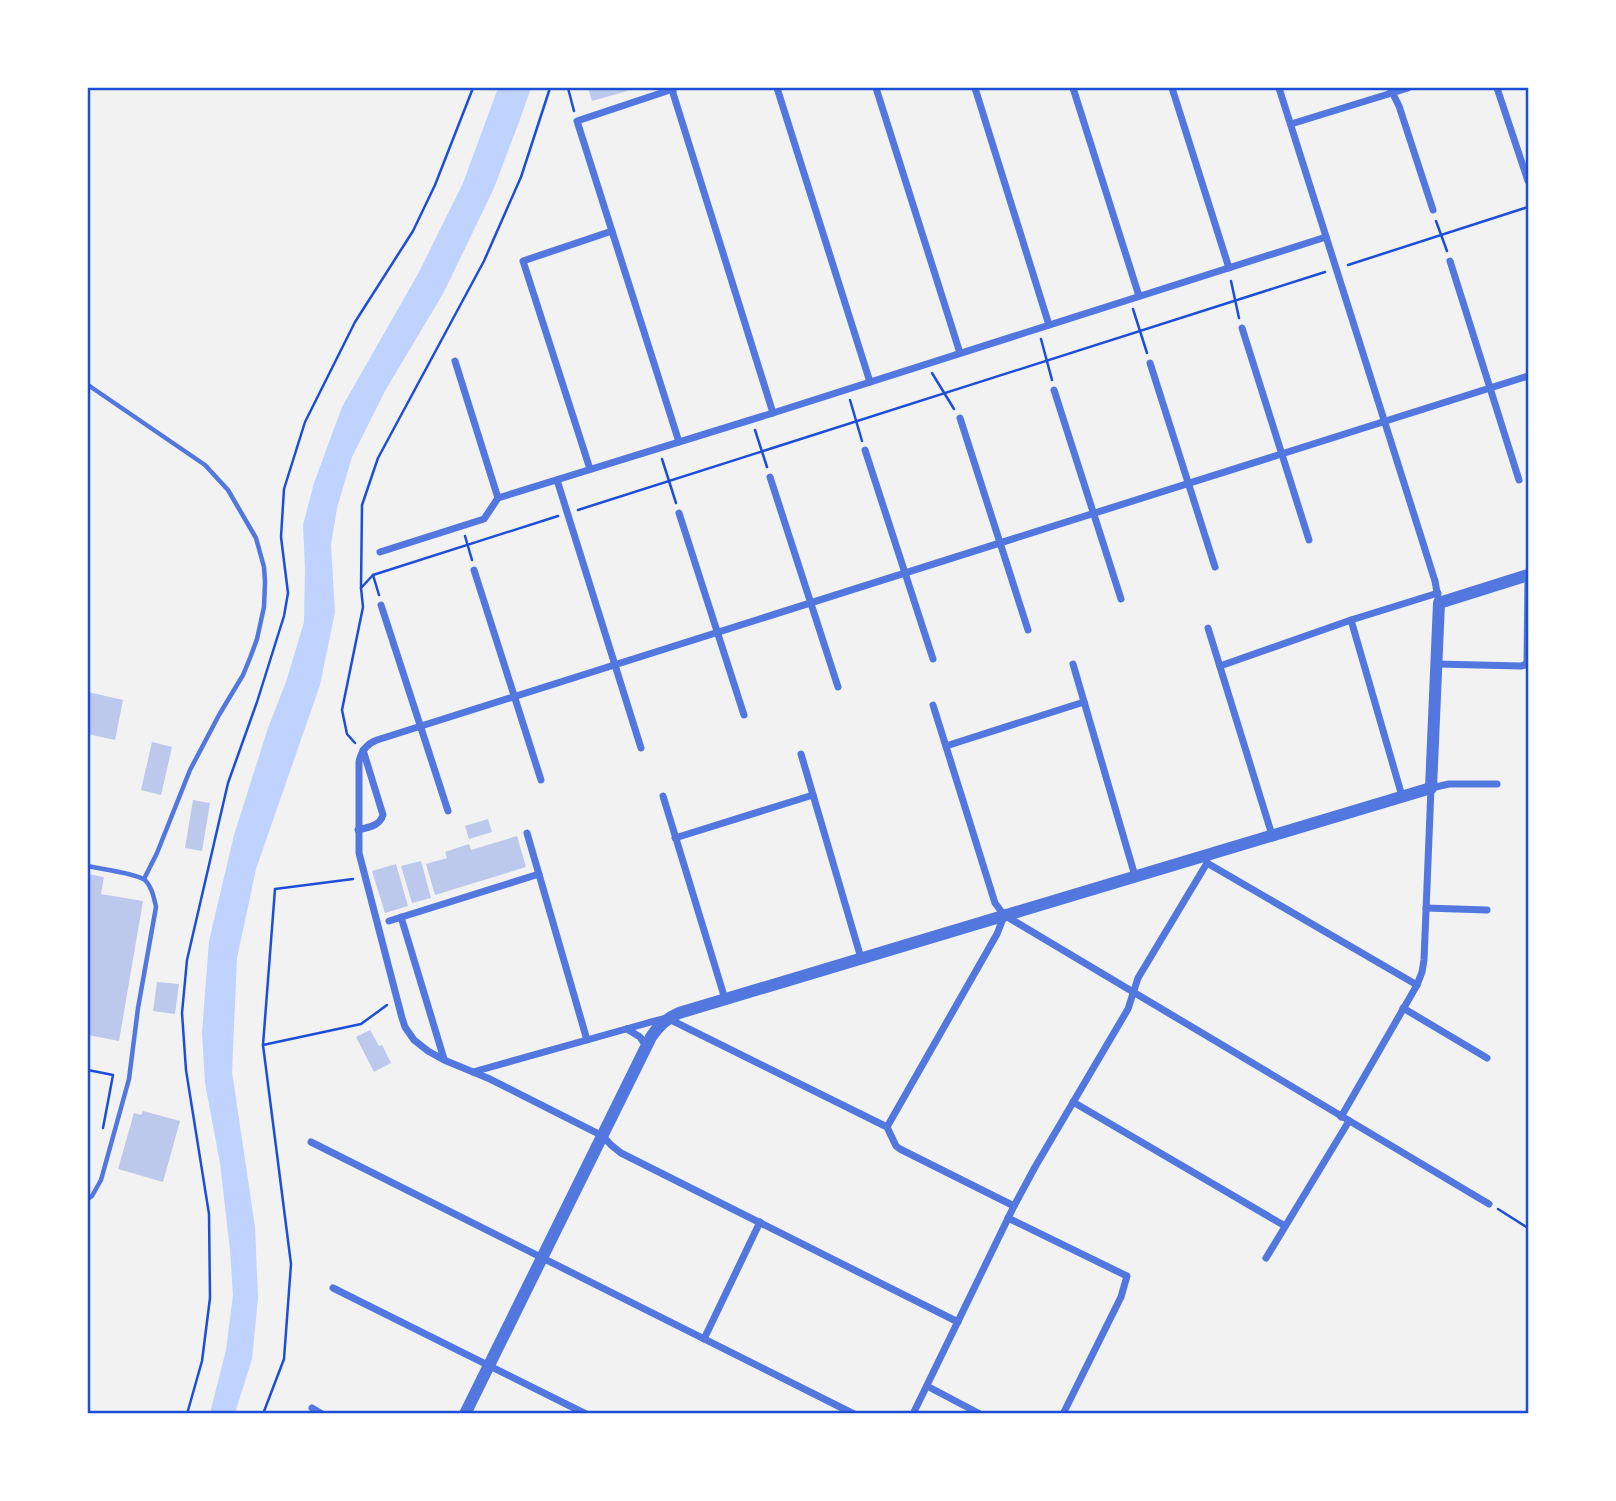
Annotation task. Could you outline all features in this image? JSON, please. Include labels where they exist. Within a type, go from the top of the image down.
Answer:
[{"type":"street","points":[[679,442],[577,121],[673,88],[774,413]]},
{"type":"street","points":[[778,88],[870,382]]},
{"type":"street","points":[[876,88],[960,353]]},
{"type":"street","points":[[975,88],[1049,325]]},
{"type":"street","points":[[1073,88],[1139,296]]},
{"type":"street","points":[[1172,88],[1229,268]]},
{"type":"street","points":[[1279,88],[1439,598],[1422,972],[1341,1117]]},
{"type":"street","points":[[1291,124],[1391,90],[1408,88]]},
{"type":"street","points":[[1497,88],[1528,181]]},
{"type":"street","points":[[1391,90],[1399,106],[1433,210]]},
{"type":"street","points":[[590,470],[523,261],[612,231]]},
{"type":"street","points":[[380,552],[484,519],[498,498],[1326,237]]},
{"type":"street","points":[[1450,261],[1520,480]]},
{"type":"street","points":[[1242,328],[1309,540]]},
{"type":"street","points":[[455,361],[498,498]]},
{"type":"street","points":[[1150,363],[1215,567]]},
{"type":"street","points":[[958,1322],[621,1153],[603,1136],[444,1060],[418,1044],[405,1027],[396,999],[359,853],[359,762],[363,750],[377,740],[420,726],[1528,376]]},
{"type":"street","points":[[1055,390],[1121,599]]},
{"type":"street","points":[[960,418],[1028,630]]},
{"type":"street","points":[[865,450],[933,659]]},
{"type":"street","points":[[770,477],[838,687]]},
{"type":"street","points":[[557,480],[641,748]]},
{"type":"street","points":[[679,513],[744,715]]},
{"type":"street","points":[[474,570],[541,780]]},
{"type":"street","points":[[1220,666],[1351,620],[1528,575],[1525,665],[1437,664]]},
{"type":"street","points":[[381,605],[448,811]]},
{"type":"street","points":[[1351,620],[1402,796]]},
{"type":"street","points":[[1209,628],[1272,835]]},
{"type":"street","points":[[1073,664],[1135,876]]},
{"type":"street","points":[[946,746],[1084,702]]},
{"type":"street","points":[[933,705],[995,904],[1004,915],[1489,1204]]},
{"type":"street","points":[[358,830],[375,826],[383,815],[363,750]]},
{"type":"street","points":[[801,754],[861,958]]},
{"type":"street","points":[[473,1072],[667,1018],[1135,876],[1206,859],[1272,835],[1402,796],[1449,784],[1497,784]]},
{"type":"street","points":[[676,838],[813,795]]},
{"type":"street","points":[[663,796],[725,999]]},
{"type":"street","points":[[527,833],[587,1040]]},
{"type":"street","points":[[1206,859],[1417,985]]},
{"type":"street","points":[[913,1413],[1014,1206],[1128,1009],[1138,978],[1206,859]]},
{"type":"street","points":[[389,921],[539,874]]},
{"type":"street","points":[[1426,908],[1487,910]]},
{"type":"street","points":[[887,1127],[997,934],[1004,915]]},
{"type":"street","points":[[401,917],[444,1060]]},
{"type":"street","points":[[1404,1008],[1487,1058]]},
{"type":"street","points":[[667,1018],[887,1127],[892,1140],[900,1149],[1014,1206]]},
{"type":"street","points":[[465,1413],[646,1048],[656,1030],[667,1018]]},
{"type":"street","points":[[626,1029],[640,1037],[646,1048]]},
{"type":"street","points":[[1073,1102],[1285,1226]]},
{"type":"street","points":[[1266,1258],[1349,1121]]},
{"type":"street","points":[[311,1142],[854,1413]]},
{"type":"street","points":[[1008,1218],[1127,1276],[1121,1297],[1063,1413]]},
{"type":"street","points":[[704,1339],[760,1222]]},
{"type":"street","points":[[333,1288],[586,1413]]},
{"type":"street","points":[[927,1386],[980,1413]]},
{"type":"street","points":[[312,1408],[322,1413]]},
{"type":"lane","points":[[88,385],[205,465],[228,490],[256,538],[264,567],[264,607],[250,658],[243,676],[190,770],[144,880]]},
{"type":"lane","points":[[88,866],[144,880],[153,892],[156,907],[138,1008],[129,1079],[101,1180],[88,1199]]},
{"type":"path","points":[[187,1413],[202,1361],[210,1286],[209,1214],[186,1070],[182,1013],[187,960],[228,783],[284,616],[288,593],[281,537],[284,489],[305,422],[355,322],[413,232],[435,185],[473,88]]},
{"type":"path","points":[[363,750],[347,734],[342,710],[363,607],[360,588],[362,505],[378,458],[484,261],[521,177],[550,88]]},
{"type":"path","points":[[568,88],[577,121]]},
{"type":"path","points":[[360,588],[373,575],[1528,207]]},
{"type":"path","points":[[1433,210],[1450,261]]},
{"type":"path","points":[[1229,268],[1242,328]]},
{"type":"path","points":[[1130,299],[1150,363]]},
{"type":"path","points":[[1039,328],[1055,390]]},
{"type":"path","points":[[926,364],[960,418]]},
{"type":"path","points":[[847,389],[865,450]]},
{"type":"path","points":[[751,419],[770,477]]},
{"type":"path","points":[[658,448],[679,513]]},
{"type":"path","points":[[462,526],[474,570]]},
{"type":"path","points":[[373,575],[381,605]]},
{"type":"path","points":[[263,1413],[284,1359],[291,1264],[263,1045],[275,889],[364,877]]},
{"type":"path","points":[[263,1045],[361,1024],[396,999]]},
{"type":"path","points":[[88,1070],[113,1075],[101,1138]]},
{"type":"path","points":[[1489,1204],[1528,1228]]},
{"type":"water","points":[[498,88],[531,88],[494,188],[444,292],[385,391],[352,457],[337,508],[331,545],[335,612],[320,685],[256,869],[237,958],[232,1072],[255,1227],[258,1298],[252,1359],[235,1413],[210,1413],[226,1350],[233,1295],[220,1163],[205,1083],[202,1033],[209,941],[234,835],[304,622],[303,525],[314,483],[342,407],[418,274],[463,183]]},
{"type":"building","points":[[588,88],[626,88],[627,91],[592,101]]},
{"type":"building","points":[[88,692],[123,700],[115,740],[88,734]]},
{"type":"building","points":[[152,742],[172,747],[161,795],[141,790]]},
{"type":"building","points":[[193,800],[210,803],[202,851],[185,848]]},
{"type":"building","points":[[488,819],[492,832],[469,839],[465,826]]},
{"type":"building","points":[[517,836],[526,867],[435,895],[426,864],[447,858],[445,852],[469,844],[471,850]]},
{"type":"building","points":[[421,861],[431,898],[412,903],[401,866]]},
{"type":"building","points":[[396,864],[408,906],[385,913],[372,871]]},
{"type":"building","points":[[88,874],[104,877],[101,894],[143,901],[119,1041],[88,1035]]},
{"type":"building","points":[[157,982],[179,984],[175,1014],[153,1011]]},
{"type":"building","points":[[370,1030],[391,1063],[374,1072],[356,1037]]},
{"type":"building","points":[[143,1111],[180,1121],[163,1182],[118,1169],[134,1113],[141,1115]]}]
